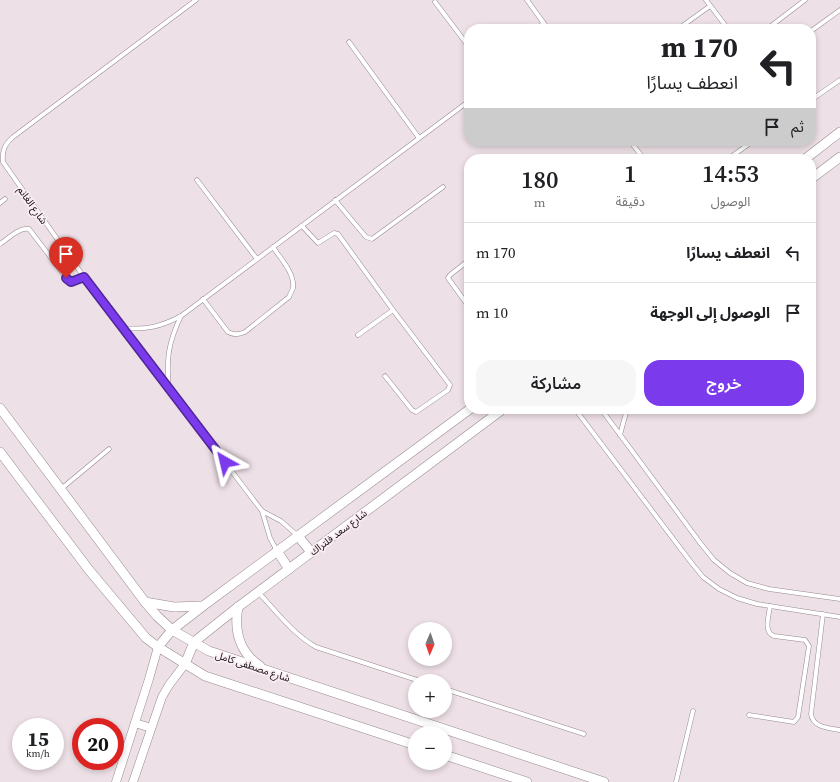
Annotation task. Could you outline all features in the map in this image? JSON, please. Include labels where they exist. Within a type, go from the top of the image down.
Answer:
[{"type":"street","points":[[811,154],[840,132]]},
{"type":"street","points":[[816,175],[840,157]]},
{"type":"street","name":"شارع مصطفى كامل","points":[[0,408],[145,602],[172,630],[209,651],[604,782]]},
{"type":"street","name":"شارع سعد فلتراك","points":[[158,647],[172,630],[203,606],[464,413]]},
{"type":"street","name":"شارع سعد فلتراك","points":[[185,664],[194,642],[238,606],[496,414]]},
{"type":"street","points":[[0,452],[93,575],[146,638],[158,647],[205,676],[408,743]]},
{"type":"street","points":[[298,536],[311,552]]},
{"type":"street","points":[[277,551],[289,569]]},
{"type":"street","points":[[145,602],[174,607],[203,606]]},
{"type":"street","points":[[238,606],[236,631],[240,642],[246,653],[254,662],[264,669]]},
{"type":"street","points":[[116,782],[158,647]]},
{"type":"street","points":[[133,782],[162,697],[185,664]]},
{"type":"street","points":[[135,723],[151,728]]},
{"type":"street","points":[[452,757],[526,782]]},
{"type":"lane","name":"شارع الغانم","points":[[196,0],[12,137],[5,143],[2,152],[2,161],[84,277],[262,511],[270,538],[277,551]]},
{"type":"lane","points":[[706,0],[724,24]]},
{"type":"lane","points":[[774,24],[805,0]]},
{"type":"lane","points":[[530,1],[543,22]]},
{"type":"lane","points":[[435,2],[464,40]]},
{"type":"lane","points":[[685,24],[710,6]]},
{"type":"lane","points":[[816,28],[840,10]]},
{"type":"lane","points":[[349,42],[419,138]]},
{"type":"lane","points":[[816,97],[840,80]]},
{"type":"lane","points":[[123,328],[153,328],[181,316],[464,105]]},
{"type":"lane","points":[[634,146],[640,154]]},
{"type":"lane","points":[[735,154],[747,146]]},
{"type":"lane","points":[[197,180],[257,259]]},
{"type":"lane","points":[[336,200],[366,237],[372,239],[443,187]]},
{"type":"lane","points":[[0,203],[5,199]]},
{"type":"lane","points":[[302,226],[318,243],[334,233],[338,234],[450,386],[448,390],[416,412],[412,410],[384,376]]},
{"type":"lane","points":[[0,244],[21,230],[26,228],[29,229],[68,280],[74,281],[84,277]]},
{"type":"lane","points":[[203,299],[228,332],[239,334],[245,332],[289,297],[293,288],[293,279],[289,270],[273,247]]},
{"type":"lane","points":[[464,264],[448,278],[464,300]]},
{"type":"lane","points":[[358,335],[393,310]]},
{"type":"lane","points":[[170,390],[167,371],[168,352],[173,333],[181,316]]},
{"type":"lane","points":[[579,414],[690,561],[703,576],[719,589],[737,598],[757,604],[840,617]]},
{"type":"lane","points":[[605,414],[714,560],[730,573],[747,583],[769,589],[840,599]]},
{"type":"lane","points":[[620,435],[626,414]]},
{"type":"lane","points":[[60,489],[109,449]]},
{"type":"lane","name":"شارع الغانم","points":[[262,511],[281,521],[298,536]]},
{"type":"lane","points":[[258,592],[294,631],[310,644],[329,652],[408,677]]},
{"type":"lane","points":[[750,715],[794,722],[798,717],[809,646],[805,640],[770,635],[767,631],[767,627],[770,606]]},
{"type":"lane","points":[[823,614],[811,719],[817,725],[840,730]]},
{"type":"lane","points":[[452,691],[584,734]]},
{"type":"lane","points":[[676,782],[693,711]]},
{"type":"route","points":[[66,278],[71,282],[84,277],[225,462]]}]
